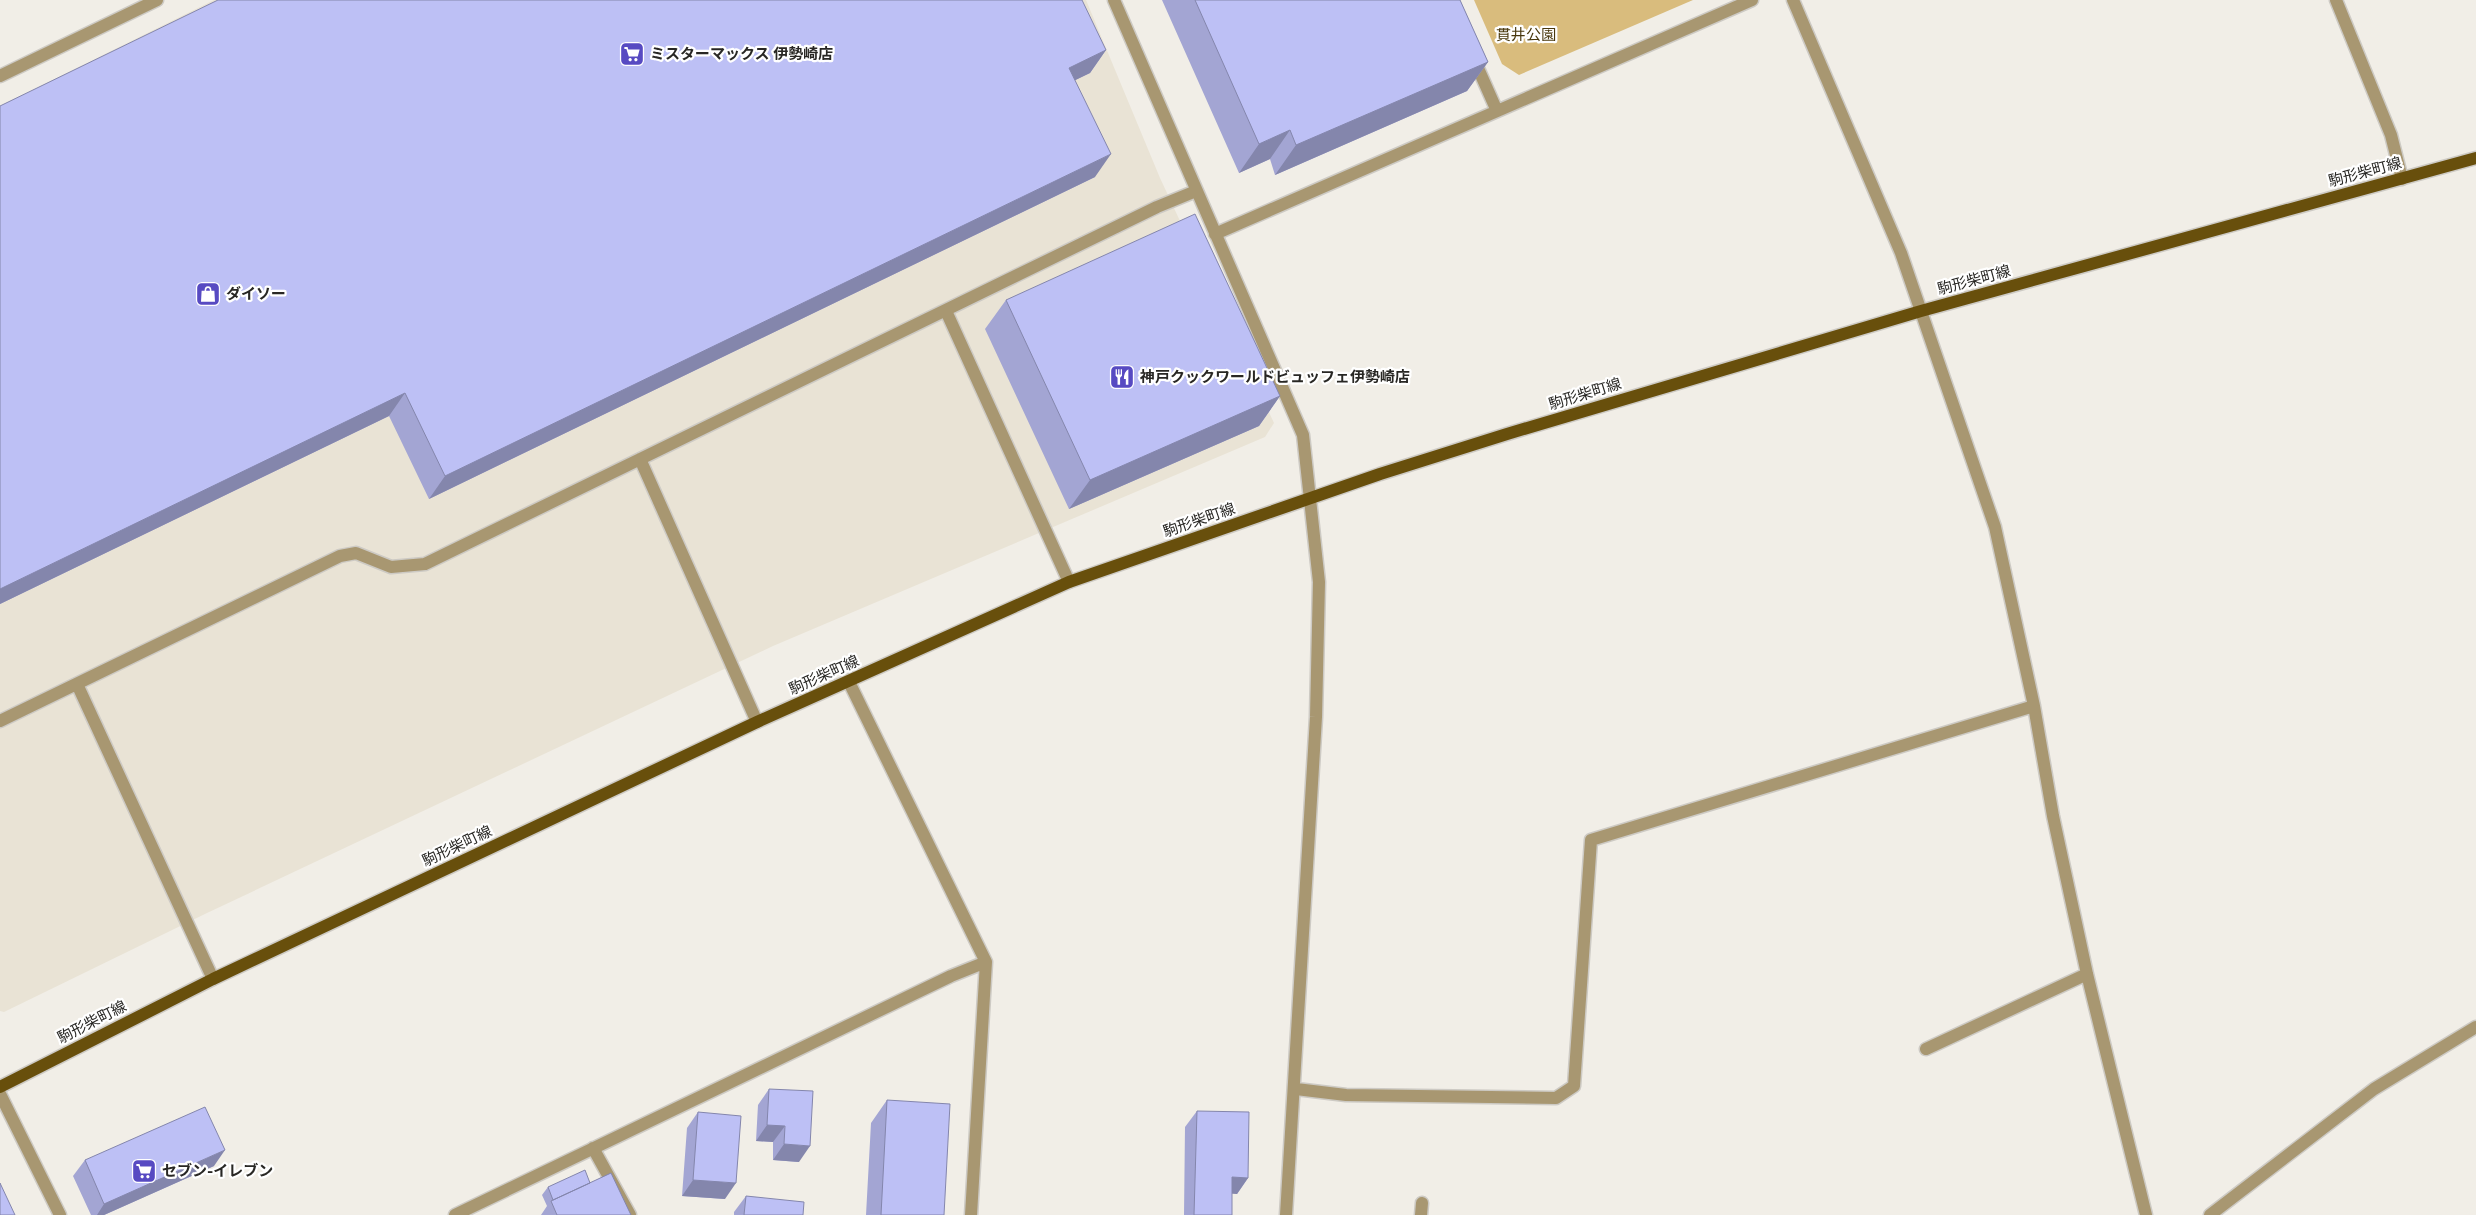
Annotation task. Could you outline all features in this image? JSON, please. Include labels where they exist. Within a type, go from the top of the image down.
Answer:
[{"type":"main road","name":"駒形柴町線","points":[[0,1087],[213,979],[757,722],[1069,582],[1380,474],[1498,437],[1921,311],[2476,158]]},
{"type":"street","points":[[0,76],[157,0]]},
{"type":"street","points":[[1114,0],[1303,435],[1319,582],[1316,707],[1296,1089],[1286,1215]]},
{"type":"street","points":[[1215,234],[1752,0]]},
{"type":"street","points":[[1793,0],[1901,253],[1995,527],[2034,706],[2053,816],[2087,974],[2146,1215]]},
{"type":"street","points":[[2336,0],[2392,135],[2402,179]]},
{"type":"street","points":[[1467,43],[1497,111]]},
{"type":"street","points":[[0,721],[340,556],[356,553],[391,567],[425,564],[1157,207],[1196,192]]},
{"type":"street","points":[[946,311],[1069,582]]},
{"type":"street","points":[[640,459],[757,722]]},
{"type":"street","points":[[849,682],[986,962],[971,1215]]},
{"type":"street","points":[[77,684],[213,979]]},
{"type":"street","points":[[1296,1089],[1346,1095],[1556,1098],[1574,1086],[1591,840],[2034,706]]},
{"type":"street","points":[[455,1215],[950,976],[986,962]]},
{"type":"street","points":[[1926,1048],[2087,974]]},
{"type":"street","points":[[2210,1215],[2374,1089],[2476,1027]]},
{"type":"street","points":[[0,1094],[60,1215]]},
{"type":"street","points":[[593,1148],[630,1215]]},
{"type":"shaded area","points":[[214,0],[1086,0],[1160,178],[1274,423],[1265,437],[773,646],[207,913],[4,1012],[0,1011],[0,106]]},
{"type":"green space","name":"貫井公園","points":[[1474,0],[1693,0],[1519,75],[1502,64]]},
{"type":"building","points":[[218,0],[1082,0],[1106,50],[1069,68],[1111,154],[445,476],[405,393],[0,589],[0,106]]},
{"type":"building","points":[[1195,0],[1460,0],[1488,62],[1296,145],[1290,130],[1259,144]]},
{"type":"building","name":"神戸クックワールドビュッフェ伊勢崎店","points":[[1195,214],[1280,396],[1090,480],[1006,300]]},
{"type":"building","points":[[769,1089],[813,1091],[810,1146],[784,1144],[785,1126],[767,1125]]},
{"type":"building","points":[[887,1100],[950,1104],[944,1215],[881,1215]]},
{"type":"building","name":"セブン-イレブン","points":[[205,1107],[225,1150],[104,1204],[85,1160]]},
{"type":"building","points":[[1197,1111],[1249,1112],[1248,1178],[1232,1177],[1232,1215],[1194,1215]]},
{"type":"building","points":[[698,1112],[741,1116],[736,1183],[693,1180]]},
{"type":"building","points":[[585,1170],[590,1183],[553,1200],[548,1187]]},
{"type":"building","points":[[611,1173],[631,1215],[557,1215],[551,1201]]},
{"type":"building","points":[[0,1183],[15,1215],[0,1215]]},
{"type":"building","points":[[746,1196],[804,1202],[803,1215],[744,1215]]},
{"type":"place","name":"ミスターマックス 伊勢崎店","points":[[632,54]]},
{"type":"place","name":"ダイソー","points":[[208,294]]},
{"type":"place","name":"神戸クックワールドビュッフェ伊勢崎店","points":[[1122,377]]},
{"type":"place","name":"セブン-イレブン","points":[[144,1171]]}]
